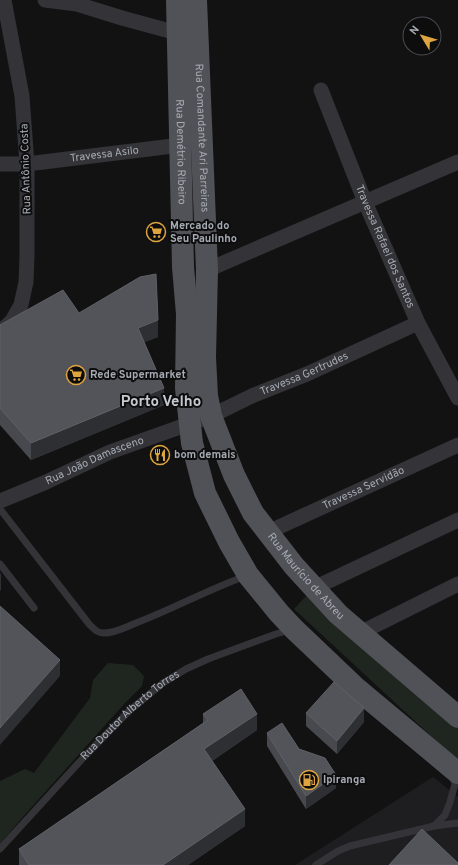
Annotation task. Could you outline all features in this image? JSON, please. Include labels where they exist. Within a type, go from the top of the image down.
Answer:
[{"type":"main road","name":"Rua Demétrio Ribeiro","points":[[177,0],[183,267],[186,314],[186,388],[190,424]]},
{"type":"main road","name":"Rua Comandante Ari Parreiras","points":[[196,0],[207,270],[205,357],[209,406]]},
{"type":"main road","name":"Rua Maurício de Abreu","points":[[209,406],[234,475],[253,513],[294,566],[338,614],[458,717]]},
{"type":"main road","points":[[190,424],[192,443],[205,493],[229,542],[248,575],[294,629],[356,688],[454,770]]},
{"type":"street","name":"Rua Antônio Costa","points":[[0,332],[12,321],[21,305],[26,282],[28,256],[27,164],[22,96],[4,0]]},
{"type":"street","points":[[46,0],[77,4],[177,33]]},
{"type":"street","name":"Travessa Rafael dos Santos","points":[[321,90],[365,202],[418,323],[452,373],[458,398]]},
{"type":"street","name":"Travessa Asilo","points":[[0,164],[27,164],[181,145]]},
{"type":"street","points":[[207,270],[458,162]]},
{"type":"street","name":"Travessa Gertrudes","points":[[190,424],[209,406],[254,395],[307,374],[418,323]]},
{"type":"street","name":"Rua João Damasceno","points":[[0,501],[44,483],[110,452],[190,424]]},
{"type":"street","name":"Travessa Servidão","points":[[268,532],[458,445]]},
{"type":"street","points":[[314,588],[458,520]]},
{"type":"street","points":[[360,633],[458,584]]},
{"type":"lane","points":[[0,509],[89,624],[98,632],[114,632],[221,585],[248,575]]},
{"type":"lane","points":[[0,564],[34,608]]},
{"type":"lane","name":"Rua Doutor Alberto Torres","points":[[0,849],[106,734],[129,711],[163,683],[186,669],[208,659],[276,634],[294,629]]},
{"type":"lane","points":[[434,826],[445,815],[455,784],[454,770]]},
{"type":"lane","points":[[316,865],[338,851],[350,846],[434,826],[458,822]]},
{"type":"shaded area","points":[[308,594],[458,723],[458,761],[294,609]]},
{"type":"shaded area","points":[[108,663],[133,665],[144,676],[142,686],[125,703],[0,844],[0,781],[25,769],[34,773],[90,698],[93,680]]},
{"type":"shaded area","points":[[433,777],[458,797],[458,865],[295,865]]},
{"type":"building","name":"Rede Supermarket","points":[[156,274],[158,320],[138,328],[164,388],[31,443],[0,408],[0,325],[63,290],[79,313],[140,277]]},
{"type":"building","points":[[0,606],[60,660],[0,728]]},
{"type":"building","name":"Ipiranga","points":[[334,682],[364,708],[337,741],[306,713]]},
{"type":"building","points":[[241,689],[257,714],[204,749],[245,809],[163,865],[29,865],[19,849],[208,720],[203,714]]},
{"type":"building","points":[[282,723],[299,749],[325,758],[336,775],[306,796],[267,733]]},
{"type":"building","points":[[422,829],[458,863],[458,865],[389,865]]},
{"type":"place","name":"Mercado do Seu Paulinho","points":[[156,232]]},
{"type":"place","name":"Rede Supermarket","points":[[76,375]]},
{"type":"place","name":"bom demais","points":[[160,455]]},
{"type":"place","name":"Ipiranga","points":[[309,780]]},
{"type":"district","name":"Porto Velho","points":[[161,402]]}]
